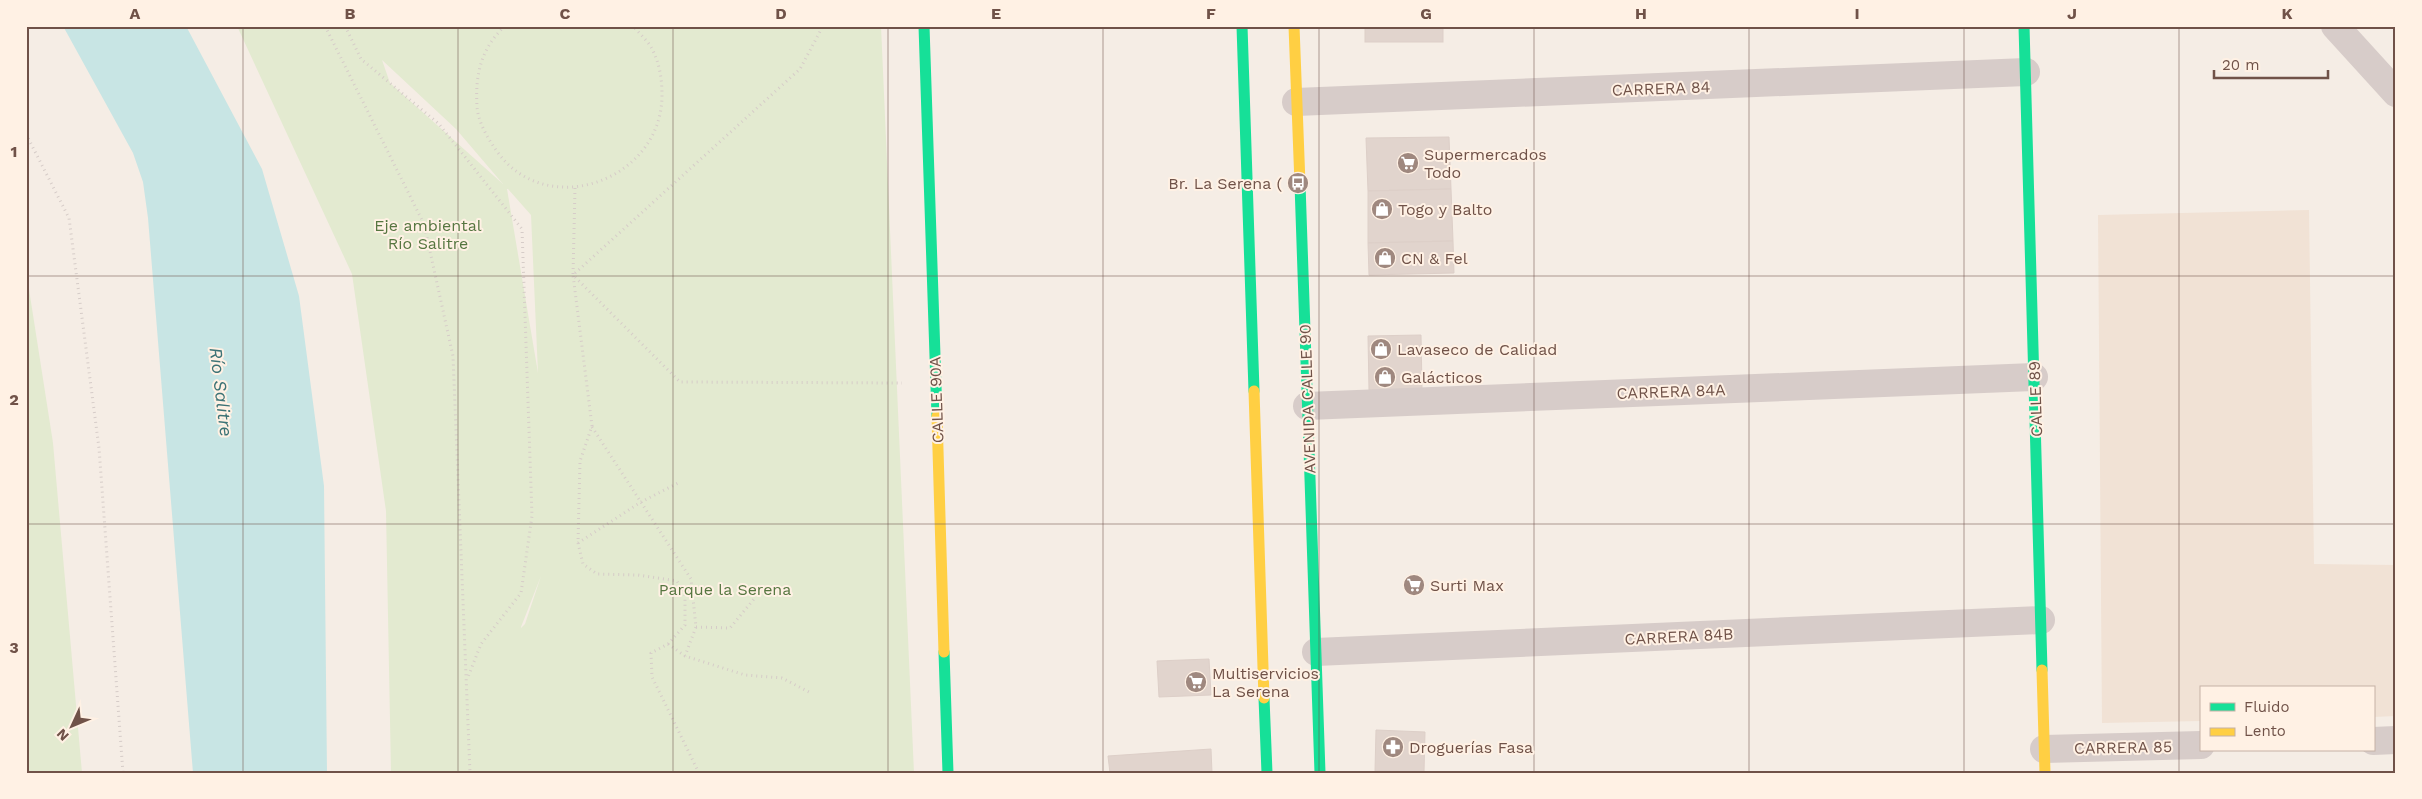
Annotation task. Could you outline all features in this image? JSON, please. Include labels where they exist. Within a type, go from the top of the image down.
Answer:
[{"type":"main road","name":"CALLE 90A","points":[[924,26],[948,773]]},
{"type":"main road","points":[[1242,26],[1267,773]]},
{"type":"main road","name":"AVENIDA CALLE 90","points":[[1294,26],[1320,773]]},
{"type":"main road","name":"CALLE 89","points":[[2024,26],[2045,761]]},
{"type":"street","points":[[2335,26],[2396,93]]},
{"type":"street","name":"CARRERA 84","points":[[1296,102],[2026,72]]},
{"type":"street","name":"CARRERA 84A","points":[[1307,406],[2034,377]]},
{"type":"street","name":"CARRERA 84B","points":[[1316,652],[2041,620]]},
{"type":"street","points":[[2374,741],[2396,740]]},
{"type":"street","name":"CARRERA 85","points":[[2045,761],[2200,745]]},
{"type":"path","points":[[325,26],[424,224],[453,356],[470,773]]},
{"type":"path","points":[[345,26],[361,59],[439,124],[522,229],[532,516],[520,593],[481,644],[467,679]]},
{"type":"path","points":[[505,26],[496,34],[482,57],[476,84],[477,110],[486,136],[502,158],[523,175],[548,185],[575,188],[606,180],[633,164],[652,138],[662,109],[662,76],[651,47],[633,26]]},
{"type":"path","points":[[572,275],[800,69],[823,26]]},
{"type":"path","points":[[26,134],[69,218],[99,448],[123,773]]},
{"type":"path","points":[[575,188],[572,275],[592,426],[691,579],[696,627],[685,656]]},
{"type":"path","points":[[572,275],[680,382],[935,383]]},
{"type":"path","points":[[592,426],[580,461],[578,543],[583,564],[597,574],[638,575],[677,581],[685,595],[685,625],[668,644],[651,653],[652,677],[699,773]]},
{"type":"path","points":[[578,543],[641,502],[678,483]]},
{"type":"path","points":[[696,627],[730,628],[754,599]]},
{"type":"path","points":[[668,644],[685,656],[745,675],[782,678],[809,692]]},
{"type":"shaded area","points":[[2309,210],[2314,564],[2396,565],[2396,716],[2374,717],[2374,686],[2200,686],[2200,721],[2102,723],[2098,215]]},
{"type":"green space","name":"Parque la Serena","points":[[237,26],[881,26],[914,773],[391,773],[386,511],[352,274]],"holes":[[[382,60],[456,129],[503,184],[390,83]],[[507,189],[531,215],[538,373]],[[541,576],[525,624],[521,628]]]},
{"type":"green space","points":[[26,270],[53,443],[82,773],[26,773]]},
{"type":"water","name":"Río Salitre","points":[[63,26],[186,26],[262,169],[299,296],[324,486],[327,773],[193,773],[148,218],[143,182],[133,153]]},
{"type":"building","points":[[1365,26],[1443,26],[1443,42],[1365,42]]},
{"type":"building","name":"Supermercados Todo","points":[[1449,137],[1451,189],[1368,191],[1366,138]]},
{"type":"building","points":[[1451,189],[1453,241],[1368,243],[1368,191]]},
{"type":"building","points":[[1453,241],[1454,273],[1369,275],[1368,243]]},
{"type":"building","points":[[1421,335],[1422,389],[1369,390],[1368,336]]},
{"type":"building","points":[[1209,659],[1211,695],[1159,697],[1157,661]]},
{"type":"building","points":[[1376,730],[1425,732],[1424,772],[1375,771]]},
{"type":"building","points":[[1211,749],[1212,773],[1110,773],[1108,756]]},
{"type":"traffic: fast","points":[[924,26],[937,416]]},
{"type":"traffic: fast","points":[[1242,26],[1254,391]]},
{"type":"traffic: fast","points":[[2024,26],[2042,670]]},
{"type":"traffic: fast","points":[[1300,184],[1320,773]]},
{"type":"traffic: fast","points":[[944,652],[948,773]]},
{"type":"traffic: fast","points":[[1264,698],[1267,773]]},
{"type":"traffic: slow","points":[[1294,26],[1300,184]]},
{"type":"traffic: slow","points":[[1254,391],[1264,698]]},
{"type":"traffic: slow","points":[[937,416],[944,652]]},
{"type":"traffic: slow","points":[[2042,670],[2045,773]]},
{"type":"place","name":"Supermercados Todo","points":[[1408,163]]},
{"type":"place","name":"Br. La Serena (","points":[[1298,183]]},
{"type":"place","name":"Togo y Balto","points":[[1382,209]]},
{"type":"place","name":"CN & Fel","points":[[1385,258]]},
{"type":"place","name":"Lavaseco de Calidad","points":[[1381,349]]},
{"type":"place","name":"Galácticos","points":[[1385,377]]},
{"type":"place","name":"Surti Max","points":[[1414,585]]},
{"type":"place","name":"Multiservicios La Serena","points":[[1196,682]]},
{"type":"place","name":"Droguerías Fasa","points":[[1393,747]]},
{"type":"park label","name":"Eje ambiental Río Salitre","points":[[428,234]]}]
